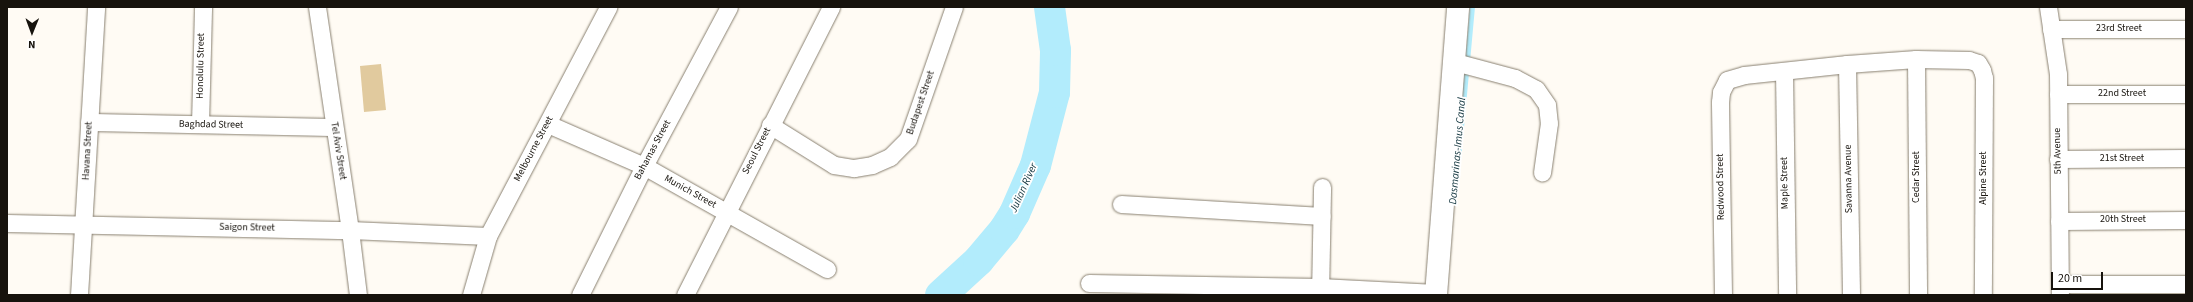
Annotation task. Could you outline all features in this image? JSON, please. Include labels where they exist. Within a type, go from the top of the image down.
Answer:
[{"type":"main road","points":[[1436,294],[1455,62],[1458,7]]},
{"type":"street","name":"Havana Street","points":[[79,295],[96,7]]},
{"type":"street","name":"Honolulu Street","points":[[200,124],[203,7]]},
{"type":"street","name":"Tel Aviv Street","points":[[317,7],[350,230],[358,295]]},
{"type":"street","name":"Melbourne Street","points":[[471,295],[488,236],[608,7]]},
{"type":"street","name":"Bahamas Street","points":[[580,295],[644,166],[729,7]]},
{"type":"street","name":"Seoul Street","points":[[685,295],[831,7]]},
{"type":"street","name":"Budapest Street","points":[[770,125],[834,165],[854,168],[872,165],[890,157],[908,139],[954,7]]},
{"type":"street","name":"5th Avenue","points":[[2048,7],[2058,74],[2060,289]]},
{"type":"street","name":"23rd Street","points":[[2051,29],[2186,29]]},
{"type":"street","points":[[1784,71],[1847,64],[1916,59]]},
{"type":"street","name":"Alpine Street","points":[[1916,59],[1968,60],[1978,63],[1984,78],[1983,295]]},
{"type":"street","name":"Cedar Street","points":[[1916,59],[1918,295]]},
{"type":"street","points":[[1455,62],[1515,78],[1536,89],[1547,105],[1549,123],[1542,173]]},
{"type":"street","name":"Savanna Avenue","points":[[1847,64],[1851,295]]},
{"type":"street","name":"Redwood Street","points":[[1723,295],[1721,92],[1727,80],[1744,75],[1784,71]]},
{"type":"street","name":"Maple Street","points":[[1784,71],[1787,295]]},
{"type":"street","name":"22nd Street","points":[[2058,94],[2186,94]]},
{"type":"street","name":"Baghdad Street","points":[[89,122],[334,127]]},
{"type":"street","name":"Munich Street","points":[[548,124],[644,166],[827,269]]},
{"type":"street","name":"21st Street","points":[[2058,159],[2186,158]]},
{"type":"street","points":[[1320,291],[1322,187]]},
{"type":"street","points":[[1121,204],[1322,216]]},
{"type":"street","name":"20th Street","points":[[2059,221],[2186,220]]},
{"type":"street","name":"Saigon Street","points":[[7,223],[350,230],[488,236]]},
{"type":"street","points":[[1089,283],[1436,294]]},
{"type":"street","points":[[2060,289],[2186,284]]},
{"type":"shaded area","points":[[381,64],[386,110],[364,112],[360,66]]},
{"type":"waterway","name":"Julian River","points":[[940,295],[978,260],[1004,229],[1014,213],[1035,165],[1054,92],[1055,50],[1049,7]]},
{"type":"waterway","name":"Dasmarinas-Imus Canal","points":[[1455,193],[1472,7]]}]
